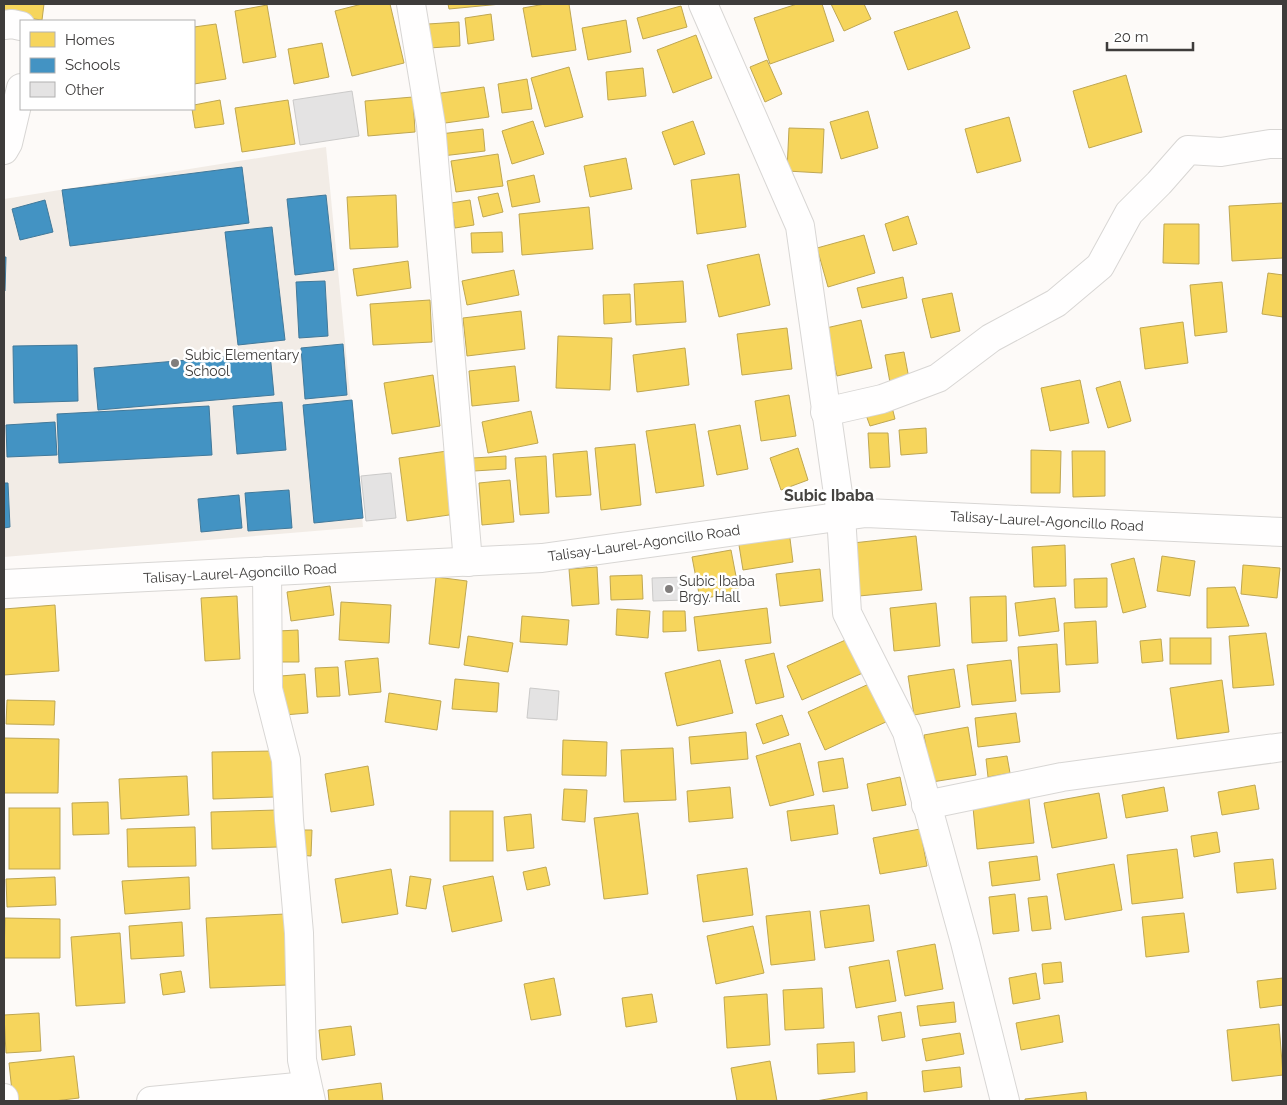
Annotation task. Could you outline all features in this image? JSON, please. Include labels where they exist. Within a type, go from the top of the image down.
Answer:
[{"type":"street","points":[[411,4],[431,125],[468,562]]},
{"type":"street","points":[[703,4],[800,226],[841,515],[847,612],[907,732],[965,942],[1005,1101]]},
{"type":"street","points":[[4,25],[20,26]]},
{"type":"street","points":[[4,150],[8,143],[20,92]]},
{"type":"street","points":[[825,412],[882,398],[938,378],[991,338],[1056,304],[1100,266],[1129,213],[1188,150],[1221,152],[1270,144],[1283,144]]},
{"type":"street","name":"Talisay-Laurel-Agoncillo Road","points":[[4,584],[542,558],[866,512],[1283,532]]},
{"type":"street","points":[[151,1101],[309,1094],[302,1060],[299,933],[289,820],[286,760],[268,689],[267,571]]},
{"type":"street","points":[[926,806],[1062,777],[1283,747]]},
{"type":"shaded area","name":"Subic Elementary School","points":[[326,147],[363,527],[4,557],[4,199]]},
{"type":"building: Homes","points":[[4,4],[44,4],[42,20],[4,15]]},
{"type":"building: Homes","points":[[362,4],[390,4],[404,63],[352,76],[335,11]]},
{"type":"building: Homes","points":[[448,4],[501,4],[449,9]]},
{"type":"building: Homes","points":[[545,4],[569,4],[576,50],[532,57],[523,8]]},
{"type":"building: Homes","points":[[797,4],[822,4],[834,41],[770,64],[754,18]]},
{"type":"building: Homes","points":[[831,4],[864,4],[871,19],[844,31]]},
{"type":"building: Homes","points":[[267,5],[276,57],[243,63],[235,11]]},
{"type":"building: Homes","points":[[681,6],[687,27],[643,39],[637,18]]},
{"type":"building: Homes","points":[[957,11],[970,48],[908,70],[894,32]]},
{"type":"building: Homes","points":[[491,14],[494,40],[468,44],[465,18]]},
{"type":"building: Homes","points":[[626,20],[631,52],[588,60],[582,28]]},
{"type":"building: Homes","points":[[459,22],[460,46],[429,48],[428,24]]},
{"type":"building: Homes","points":[[216,24],[226,79],[195,84],[195,27]]},
{"type":"building: Homes","points":[[696,35],[712,78],[673,93],[657,50]]},
{"type":"building: Homes","points":[[322,43],[329,77],[294,84],[288,49]]},
{"type":"building: Homes","points":[[767,60],[782,94],[765,102],[750,67]]},
{"type":"building: Homes","points":[[569,67],[583,117],[545,127],[531,78]]},
{"type":"building: Homes","points":[[643,68],[646,96],[608,100],[606,72]]},
{"type":"building: Homes","points":[[1126,75],[1142,132],[1089,148],[1073,91]]},
{"type":"building: Homes","points":[[527,79],[532,109],[502,113],[498,84]]},
{"type":"building: Homes","points":[[484,87],[489,117],[438,124],[434,94]]},
{"type":"building: Homes","points":[[413,97],[415,132],[368,136],[365,101]]},
{"type":"building: Homes","points":[[220,100],[224,124],[195,128],[192,110],[195,110],[195,105]]},
{"type":"building: Homes","points":[[288,100],[295,144],[242,152],[235,108]]},
{"type":"building: Homes","points":[[868,111],[878,148],[841,159],[830,122]]},
{"type":"building: Homes","points":[[1009,117],[1021,161],[977,173],[965,129]]},
{"type":"building: Homes","points":[[533,121],[544,154],[512,164],[502,131]]},
{"type":"building: Homes","points":[[693,121],[705,154],[674,165],[662,132]]},
{"type":"building: Homes","points":[[789,128],[824,129],[822,173],[787,171]]},
{"type":"building: Homes","points":[[483,129],[485,151],[442,156],[440,134]]},
{"type":"building: Homes","points":[[498,154],[503,186],[456,192],[451,161]]},
{"type":"building: Homes","points":[[626,158],[632,189],[590,197],[584,166]]},
{"type":"building: Homes","points":[[739,174],[746,227],[697,234],[691,180]]},
{"type":"building: Homes","points":[[534,175],[540,202],[512,207],[507,181]]},
{"type":"building: Homes","points":[[498,193],[503,212],[483,217],[478,197]]},
{"type":"building: Homes","points":[[396,195],[398,247],[350,249],[347,197]]},
{"type":"building: Homes","points":[[470,200],[474,225],[455,228],[451,203]]},
{"type":"building: Homes","points":[[1283,203],[1283,258],[1232,261],[1229,206]]},
{"type":"building: Homes","points":[[589,207],[593,249],[522,255],[519,214]]},
{"type":"building: Homes","points":[[908,216],[917,244],[893,251],[885,224]]},
{"type":"building: Homes","points":[[1164,224],[1199,224],[1199,264],[1163,263]]},
{"type":"building: Homes","points":[[502,232],[503,252],[472,253],[471,233]]},
{"type":"building: Homes","points":[[864,235],[875,273],[828,287],[817,248]]},
{"type":"building: Homes","points":[[759,254],[770,305],[719,317],[707,265]]},
{"type":"building: Homes","points":[[408,261],[411,288],[357,296],[353,269]]},
{"type":"building: Homes","points":[[514,270],[519,295],[467,305],[462,281]]},
{"type":"building: Homes","points":[[1268,273],[1283,275],[1283,317],[1262,314]]},
{"type":"building: Homes","points":[[903,277],[907,298],[862,308],[857,288]]},
{"type":"building: Homes","points":[[683,281],[686,322],[636,325],[634,284]]},
{"type":"building: Homes","points":[[1222,282],[1227,332],[1195,336],[1190,285]]},
{"type":"building: Homes","points":[[952,293],[960,331],[931,338],[922,299]]},
{"type":"building: Homes","points":[[630,294],[631,322],[604,324],[603,295]]},
{"type":"building: Homes","points":[[430,300],[432,342],[373,345],[370,304]]},
{"type":"building: Homes","points":[[521,311],[525,349],[467,356],[463,318]]},
{"type":"building: Homes","points":[[861,320],[872,368],[837,376],[826,328]]},
{"type":"building: Homes","points":[[1183,322],[1188,363],[1145,369],[1140,328]]},
{"type":"building: Homes","points":[[787,328],[792,369],[742,375],[737,334]]},
{"type":"building: Homes","points":[[558,336],[612,338],[610,390],[556,388]]},
{"type":"building: Homes","points":[[685,348],[689,385],[637,392],[633,355]]},
{"type":"building: Homes","points":[[904,352],[910,384],[891,388],[885,355]]},
{"type":"building: Homes","points":[[515,366],[519,401],[472,406],[469,371]]},
{"type":"building: Homes","points":[[433,375],[440,426],[392,434],[384,383]]},
{"type":"building: Homes","points":[[1080,380],[1089,423],[1050,431],[1041,388]]},
{"type":"building: Homes","points":[[1120,381],[1131,421],[1108,428],[1096,388]]},
{"type":"building: Homes","points":[[789,395],[796,436],[761,441],[755,401]]},
{"type":"building: Homes","points":[[892,407],[895,419],[870,426],[866,415]]},
{"type":"building: Homes","points":[[531,411],[538,443],[488,453],[482,422]]},
{"type":"building: Homes","points":[[695,424],[704,486],[656,493],[646,431]]},
{"type":"building: Homes","points":[[740,425],[748,469],[717,475],[708,431]]},
{"type":"building: Homes","points":[[926,428],[927,453],[901,455],[899,430]]},
{"type":"building: Homes","points":[[868,433],[888,433],[890,467],[870,468]]},
{"type":"building: Homes","points":[[635,444],[641,505],[601,510],[595,448]]},
{"type":"building: Homes","points":[[798,448],[808,480],[781,490],[770,458]]},
{"type":"building: Homes","points":[[1031,450],[1061,451],[1060,493],[1031,493]]},
{"type":"building: Homes","points":[[447,451],[456,514],[407,521],[399,458]]},
{"type":"building: Homes","points":[[587,451],[591,495],[556,497],[553,454]]},
{"type":"building: Homes","points":[[1072,451],[1105,451],[1105,496],[1073,497]]},
{"type":"building: Homes","points":[[506,456],[506,469],[474,471],[473,458]]},
{"type":"building: Homes","points":[[546,456],[549,513],[520,515],[515,458]]},
{"type":"building: Homes","points":[[510,480],[514,522],[482,525],[479,483]]},
{"type":"building: Homes","points":[[789,531],[793,562],[743,570],[738,539]]},
{"type":"building: Homes","points":[[916,536],[922,590],[859,596],[853,543]]},
{"type":"building: Homes","points":[[1065,545],[1066,586],[1034,587],[1032,547]]},
{"type":"building: Homes","points":[[731,550],[739,592],[700,599],[692,557]]},
{"type":"building: Homes","points":[[1162,556],[1195,561],[1190,596],[1157,591]]},
{"type":"building: Homes","points":[[1134,558],[1146,607],[1123,613],[1111,564]]},
{"type":"building: Homes","points":[[1243,565],[1280,568],[1277,598],[1241,594]]},
{"type":"building: Homes","points":[[597,567],[599,604],[572,606],[569,569]]},
{"type":"building: Homes","points":[[820,569],[823,601],[780,606],[776,574]]},
{"type":"building: Homes","points":[[642,575],[643,599],[611,600],[610,576]]},
{"type":"building: Homes","points":[[436,577],[467,581],[459,648],[429,644]]},
{"type":"building: Homes","points":[[1107,578],[1107,607],[1075,608],[1074,579]]},
{"type":"building: Homes","points":[[330,586],[334,615],[291,621],[287,592]]},
{"type":"building: Homes","points":[[1235,587],[1249,626],[1207,628],[1207,588]]},
{"type":"building: Homes","points":[[237,596],[240,659],[205,661],[201,598]]},
{"type":"building: Homes","points":[[1006,596],[1007,641],[972,643],[970,597]]},
{"type":"building: Homes","points":[[1055,598],[1059,631],[1019,636],[1015,603]]},
{"type":"building: Homes","points":[[341,602],[391,605],[389,643],[339,640]]},
{"type":"building: Homes","points":[[936,603],[940,646],[894,651],[890,608]]},
{"type":"building: Homes","points":[[55,605],[59,671],[4,675],[4,609]]},
{"type":"building: Homes","points":[[767,608],[771,643],[698,651],[694,617]]},
{"type":"building: Homes","points":[[617,609],[650,611],[648,638],[616,635]]},
{"type":"building: Homes","points":[[663,611],[685,611],[686,631],[663,632]]},
{"type":"building: Homes","points":[[522,616],[569,620],[567,645],[520,642]]},
{"type":"building: Homes","points":[[1096,621],[1098,663],[1066,665],[1064,623]]},
{"type":"building: Homes","points":[[298,630],[299,662],[278,662],[278,631]]},
{"type":"building: Homes","points":[[1266,633],[1274,685],[1233,688],[1229,636]]},
{"type":"building: Homes","points":[[468,636],[513,643],[508,672],[464,665]]},
{"type":"building: Homes","points":[[850,638],[865,672],[802,700],[787,666]]},
{"type":"building: Homes","points":[[1170,638],[1211,638],[1211,664],[1170,664]]},
{"type":"building: Homes","points":[[1161,639],[1163,661],[1142,663],[1140,641]]},
{"type":"building: Homes","points":[[1057,644],[1060,692],[1021,694],[1018,647]]},
{"type":"building: Homes","points":[[774,653],[784,697],[756,704],[745,660]]},
{"type":"building: Homes","points":[[378,658],[381,692],[349,695],[345,661]]},
{"type":"building: Homes","points":[[720,660],[733,713],[677,726],[665,673]]},
{"type":"building: Homes","points":[[1011,660],[1016,701],[972,705],[967,665]]},
{"type":"building: Homes","points":[[338,667],[340,696],[317,697],[315,668]]},
{"type":"building: Homes","points":[[954,669],[960,707],[914,715],[908,676]]},
{"type":"building: Homes","points":[[305,674],[308,713],[284,715],[281,676]]},
{"type":"building: Homes","points":[[455,679],[499,683],[497,712],[452,709]]},
{"type":"building: Homes","points":[[1222,680],[1229,732],[1177,739],[1170,688]]},
{"type":"building: Homes","points":[[871,683],[888,721],[825,750],[808,712]]},
{"type":"building: Homes","points":[[389,693],[441,701],[437,730],[385,722]]},
{"type":"building: Homes","points":[[7,700],[55,701],[54,725],[6,724]]},
{"type":"building: Homes","points":[[1016,713],[1020,742],[978,747],[975,718]]},
{"type":"building: Homes","points":[[782,715],[789,735],[763,744],[756,724]]},
{"type":"building: Homes","points":[[968,727],[976,775],[932,782],[924,735]]},
{"type":"building: Homes","points":[[746,732],[748,759],[691,764],[689,737]]},
{"type":"building: Homes","points":[[4,738],[59,739],[58,793],[4,793]]},
{"type":"building: Homes","points":[[563,740],[607,742],[606,776],[562,775]]},
{"type":"building: Homes","points":[[800,743],[814,795],[770,806],[756,756]]},
{"type":"building: Homes","points":[[673,748],[676,800],[624,802],[621,750]]},
{"type":"building: Homes","points":[[274,751],[275,797],[213,799],[212,752]]},
{"type":"building: Homes","points":[[1007,756],[1010,773],[988,777],[986,759]]},
{"type":"building: Homes","points":[[843,758],[848,788],[823,792],[818,762]]},
{"type":"building: Homes","points":[[368,766],[374,805],[331,812],[325,774]]},
{"type":"building: Homes","points":[[187,776],[189,815],[121,819],[119,779]]},
{"type":"building: Homes","points":[[900,777],[906,805],[872,811],[867,784]]},
{"type":"building: Homes","points":[[1255,785],[1259,809],[1222,815],[1218,792]]},
{"type":"building: Homes","points":[[730,787],[733,818],[689,822],[687,791]]},
{"type":"building: Homes","points":[[1164,787],[1168,811],[1126,818],[1122,795]]},
{"type":"building: Homes","points":[[564,789],[587,790],[585,822],[562,820]]},
{"type":"building: Homes","points":[[1028,790],[1034,843],[977,849],[972,797]]},
{"type":"building: Homes","points":[[1099,793],[1107,838],[1052,848],[1044,803]]},
{"type":"building: Homes","points":[[108,802],[109,834],[73,835],[72,803]]},
{"type":"building: Homes","points":[[834,805],[838,834],[791,841],[787,811]]},
{"type":"building: Homes","points":[[9,808],[60,808],[60,869],[9,869]]},
{"type":"building: Homes","points":[[277,810],[278,847],[212,849],[211,812]]},
{"type":"building: Homes","points":[[450,811],[493,811],[493,861],[450,861]]},
{"type":"building: Homes","points":[[638,813],[648,894],[604,899],[594,818]]},
{"type":"building: Homes","points":[[531,814],[534,848],[507,851],[504,817]]},
{"type":"building: Homes","points":[[195,827],[196,866],[128,867],[127,829]]},
{"type":"building: Homes","points":[[920,829],[927,866],[880,874],[873,838]]},
{"type":"building: Homes","points":[[298,830],[312,830],[311,856],[297,855]]},
{"type":"building: Homes","points":[[1217,832],[1220,852],[1194,857],[1191,836]]},
{"type":"building: Homes","points":[[1177,849],[1183,898],[1132,904],[1127,855]]},
{"type":"building: Homes","points":[[1037,856],[1040,880],[992,886],[989,862]]},
{"type":"building: Homes","points":[[1273,859],[1276,889],[1237,893],[1234,863]]},
{"type":"building: Homes","points":[[1114,864],[1122,910],[1065,920],[1057,874]]},
{"type":"building: Homes","points":[[546,867],[550,885],[527,890],[523,872]]},
{"type":"building: Homes","points":[[747,868],[753,915],[703,922],[697,875]]},
{"type":"building: Homes","points":[[391,869],[398,914],[342,923],[335,879]]},
{"type":"building: Homes","points":[[410,876],[431,879],[426,909],[406,906]]},
{"type":"building: Homes","points":[[493,876],[502,921],[452,932],[443,886]]},
{"type":"building: Homes","points":[[55,877],[56,905],[7,907],[6,879]]},
{"type":"building: Homes","points":[[189,877],[190,909],[125,914],[122,881]]},
{"type":"building: Homes","points":[[1015,894],[1019,931],[993,934],[989,897]]},
{"type":"building: Homes","points":[[1047,896],[1051,929],[1032,931],[1028,898]]},
{"type":"building: Homes","points":[[869,905],[874,941],[825,948],[820,911]]},
{"type":"building: Homes","points":[[810,911],[815,960],[771,965],[766,916]]},
{"type":"building: Homes","points":[[1184,913],[1189,952],[1146,957],[1142,917]]},
{"type":"building: Homes","points":[[285,914],[288,985],[210,988],[206,918]]},
{"type":"building: Homes","points":[[5,918],[60,919],[60,958],[4,958]]},
{"type":"building: Homes","points":[[182,922],[184,956],[131,959],[129,926]]},
{"type":"building: Homes","points":[[753,926],[764,973],[716,984],[707,936]]},
{"type":"building: Homes","points":[[120,933],[125,1003],[76,1006],[71,937]]},
{"type":"building: Homes","points":[[935,944],[943,989],[905,996],[897,951]]},
{"type":"building: Homes","points":[[889,960],[896,1001],[856,1008],[849,967]]},
{"type":"building: Homes","points":[[1061,962],[1063,982],[1044,984],[1042,964]]},
{"type":"building: Homes","points":[[181,971],[185,992],[163,995],[160,974]]},
{"type":"building: Homes","points":[[1036,973],[1040,999],[1013,1004],[1009,978]]},
{"type":"building: Homes","points":[[554,978],[561,1015],[531,1020],[524,984]]},
{"type":"building: Homes","points":[[1283,978],[1283,1005],[1260,1008],[1257,981]]},
{"type":"building: Homes","points":[[822,988],[824,1028],[785,1030],[783,990]]},
{"type":"building: Homes","points":[[652,994],[657,1022],[626,1027],[622,998]]},
{"type":"building: Homes","points":[[767,994],[770,1045],[727,1048],[724,997]]},
{"type":"building: Homes","points":[[954,1002],[956,1022],[920,1026],[917,1006]]},
{"type":"building: Homes","points":[[901,1012],[905,1037],[882,1041],[878,1016]]},
{"type":"building: Homes","points":[[39,1013],[41,1051],[6,1053],[4,1015]]},
{"type":"building: Homes","points":[[1059,1015],[1063,1042],[1021,1050],[1016,1023]]},
{"type":"building: Homes","points":[[1279,1024],[1283,1075],[1232,1081],[1227,1030]]},
{"type":"building: Homes","points":[[351,1026],[355,1055],[322,1060],[319,1030]]},
{"type":"building: Homes","points":[[960,1033],[964,1054],[926,1061],[922,1039]]},
{"type":"building: Homes","points":[[854,1042],[855,1072],[818,1074],[817,1044]]},
{"type":"building: Homes","points":[[74,1056],[79,1098],[54,1101],[13,1101],[9,1063]]},
{"type":"building: Homes","points":[[770,1061],[777,1101],[737,1101],[731,1068]]},
{"type":"building: Homes","points":[[960,1067],[962,1087],[924,1092],[922,1071]]},
{"type":"building: Homes","points":[[381,1083],[383,1101],[329,1101],[328,1090]]},
{"type":"building: Homes","points":[[867,1092],[867,1101],[816,1101]]},
{"type":"building: Homes","points":[[1086,1092],[1087,1101],[1025,1101],[1025,1099]]},
{"type":"building: Schools","points":[[242,167],[249,223],[70,246],[62,190]]},
{"type":"building: Schools","points":[[326,195],[334,270],[295,275],[287,199]]},
{"type":"building: Schools","points":[[45,200],[53,232],[20,240],[12,209]]},
{"type":"building: Schools","points":[[272,227],[285,340],[238,345],[225,232]]},
{"type":"building: Schools","points":[[4,257],[6,257],[5,291],[4,291]]},
{"type":"building: Schools","points":[[325,281],[328,336],[299,338],[296,282]]},
{"type":"building: Schools","points":[[343,344],[347,395],[305,399],[301,348]]},
{"type":"building: Schools","points":[[77,345],[78,401],[14,403],[13,346]]},
{"type":"building: Schools","points":[[270,353],[274,395],[98,410],[94,368]]},
{"type":"building: Schools","points":[[352,400],[363,518],[314,523],[303,405]]},
{"type":"building: Schools","points":[[282,402],[286,450],[237,454],[233,406]]},
{"type":"building: Schools","points":[[209,406],[212,455],[59,463],[57,414]]},
{"type":"building: Schools","points":[[55,422],[57,455],[7,457],[6,425]]},
{"type":"building: Schools","points":[[4,483],[8,483],[10,527],[4,528]]},
{"type":"building: Schools","points":[[289,490],[292,528],[248,531],[245,493]]},
{"type":"building: Schools","points":[[239,495],[242,528],[201,532],[198,499]]},
{"type":"building: Other","points":[[352,91],[359,136],[300,145],[293,100]]},
{"type":"building: Other","points":[[391,473],[396,518],[366,521],[361,476]]},
{"type":"building: Other","name":"Subic Ibaba Brgy. Hall","points":[[684,577],[685,600],[653,601],[652,578]]},
{"type":"building: Other","points":[[530,688],[559,691],[557,720],[527,718]]},
{"type":"place","name":"Subic Elementary School","points":[[175,363]]},
{"type":"place","name":"Subic Ibaba Brgy. Hall","points":[[669,589]]},
{"type":"district","name":"Subic Ibaba","points":[[829,495]]}]
